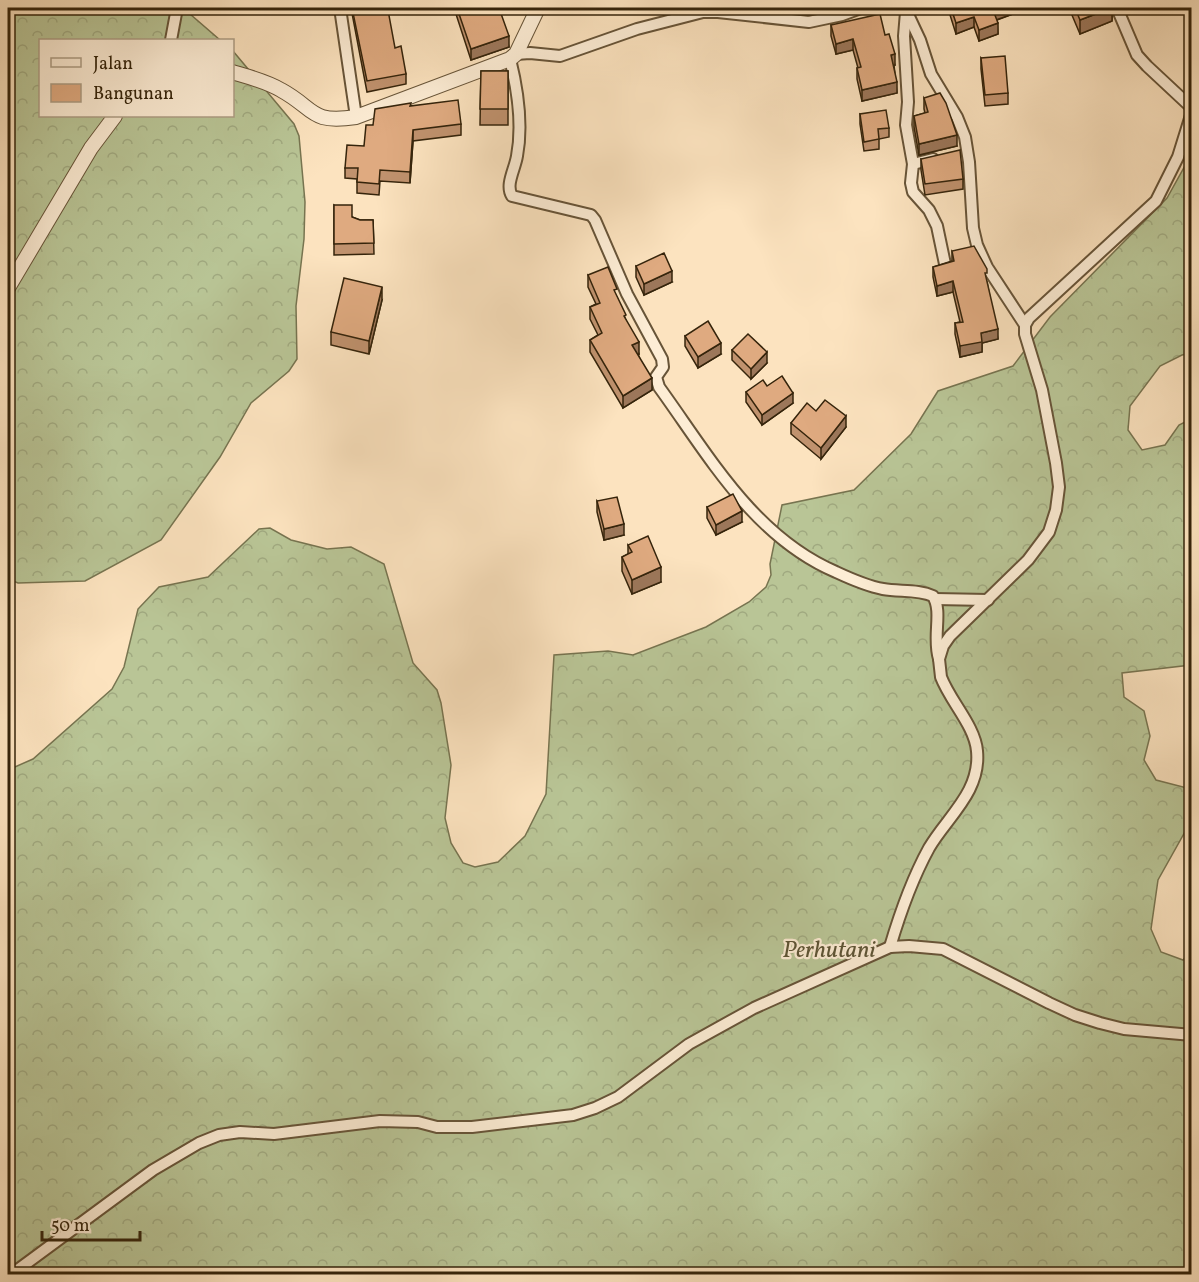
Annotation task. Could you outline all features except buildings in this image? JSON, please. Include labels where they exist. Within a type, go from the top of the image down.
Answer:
[{"type":"street","points":[[171,39],[177,8]]},
{"type":"street","points":[[340,8],[356,117]]},
{"type":"street","points":[[538,8],[513,57],[520,126],[517,159],[509,192],[518,199],[591,215],[627,294],[662,359],[663,367],[656,377],[659,387],[743,502],[776,536],[806,558],[836,573],[874,587],[922,593],[933,596],[935,600],[938,609],[935,646],[939,659],[939,670],[944,687],[974,738],[977,751],[976,769],[972,785],[963,802],[930,846],[921,864],[909,890],[890,947]]},
{"type":"street","points":[[234,73],[270,83],[321,118],[338,120],[356,117],[513,57],[530,53],[560,56],[638,29],[703,12],[809,22],[835,17],[861,8]]},
{"type":"street","points":[[906,8],[937,85],[962,127],[957,153],[977,245],[987,267],[1025,325],[1028,345],[1042,390],[1059,487],[1056,510],[1049,532],[1040,545],[950,636],[943,646],[939,659]]},
{"type":"street","points":[[906,8],[904,36],[908,102],[906,125],[913,164],[911,183],[913,192],[929,210],[937,226],[945,264]]},
{"type":"street","points":[[1025,325],[1029,318],[1156,201],[1178,157],[1191,110],[1137,55],[1117,8]]},
{"type":"street","points":[[8,288],[91,148],[114,117]]},
{"type":"street","points":[[913,164],[957,153]]},
{"type":"street","points":[[935,600],[988,600]]},
{"type":"street","points":[[12,1275],[153,1170],[199,1143],[219,1135],[240,1132],[274,1134],[380,1120],[418,1122],[437,1127],[472,1127],[573,1115],[618,1097],[689,1044],[754,1008],[890,947],[943,949],[1049,1003],[1100,1023],[1124,1029],[1191,1035]]},
{"type":"green space","points":[[8,8],[183,8],[219,39],[39,39],[39,117],[234,117],[234,52],[294,124],[299,136],[305,202],[304,239],[296,306],[297,359],[289,371],[251,403],[220,457],[161,540],[85,581],[18,583],[8,579]]},
{"type":"green space","name":"Perhutani","points":[[1191,155],[1191,353],[1160,366],[1130,406],[1128,430],[1142,450],[1165,445],[1179,425],[1191,419],[1191,665],[1122,673],[1124,697],[1144,711],[1150,736],[1144,760],[1156,780],[1191,789],[1191,821],[1158,880],[1151,929],[1161,952],[1183,960],[1191,951],[1191,1274],[8,1274],[8,770],[33,759],[112,689],[124,667],[138,609],[159,587],[208,577],[259,529],[270,528],[291,540],[327,549],[351,547],[384,564],[413,663],[437,690],[441,703],[451,765],[445,818],[451,843],[463,863],[475,867],[498,862],[525,836],[546,794],[554,655],[608,651],[633,655],[706,627],[749,602],[766,587],[771,575],[770,564],[782,505],[854,490],[911,434],[938,391],[1013,366],[1050,317],[1167,198]]}]
